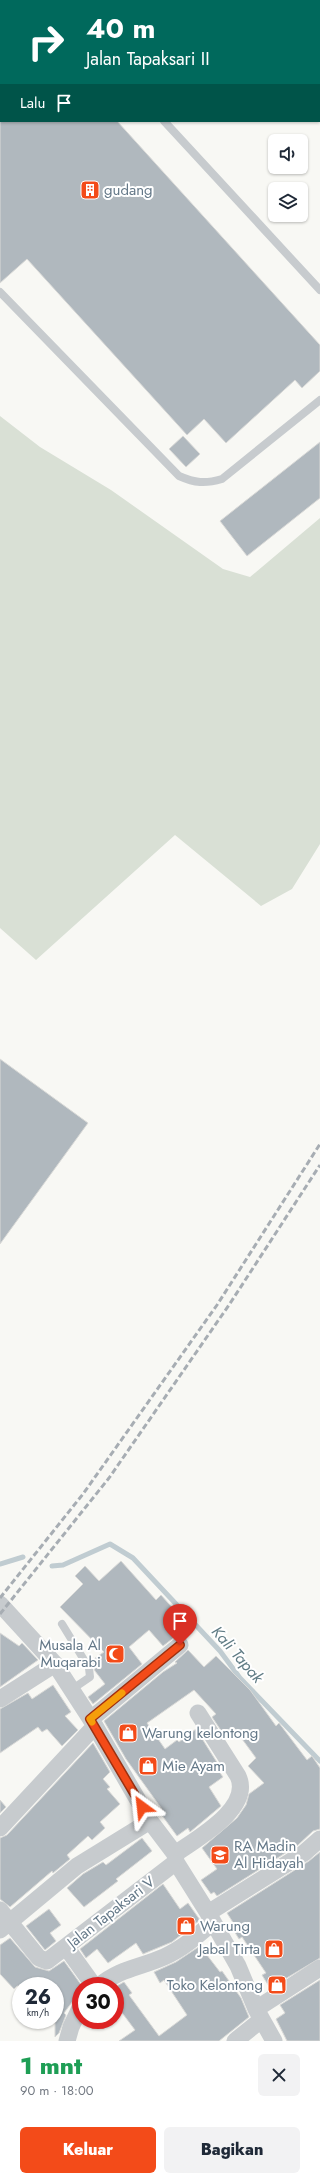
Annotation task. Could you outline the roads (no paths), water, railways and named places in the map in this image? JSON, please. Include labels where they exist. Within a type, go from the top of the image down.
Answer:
[{"type":"street","points":[[0,1604],[55,1664],[93,1723],[150,1821],[175,1858],[238,1966],[258,2015],[274,2041]]},
{"type":"street","points":[[0,1828],[93,1723],[180,1645]]},
{"type":"street","points":[[0,1699],[55,1664]]},
{"type":"street","name":"Jalan Tapaksari V","points":[[3,1920],[39,1958],[47,1961],[227,1815],[237,1800],[241,1783],[198,1713]]},
{"type":"street","points":[[3,1920],[77,1866],[150,1821]]},
{"type":"street","points":[[114,1977],[129,1968],[142,1966],[173,1953],[210,1918],[304,1853],[320,1839]]},
{"type":"street","points":[[66,1947],[88,1977]]},
{"type":"street","points":[[235,2041],[258,2015],[320,1968]]},
{"type":"street","points":[[67,2041],[72,2025]]},
{"type":"lane","points":[[165,122],[320,290]]},
{"type":"lane","points":[[0,292],[179,476],[194,482],[208,483],[222,479],[320,400]]},
{"type":"lane","points":[[62,1624],[89,1668],[90,1677],[71,1690]]},
{"type":"waterway","name":"Kali Tapak","points":[[52,1566],[63,1565],[110,1544],[133,1558],[220,1651],[240,1678],[320,1761]]},
{"type":"waterway","name":"Kali Tapak","points":[[0,1564],[23,1557]]},
{"type":"railway","points":[[0,1598],[83,1494],[217,1305],[320,1144]]},
{"type":"railway","points":[[0,1614],[109,1478],[229,1305],[320,1165]]},
{"type":"place","name":"gudang","points":[[90,190]]},
{"type":"place","name":"Musala Al Muqarabi","points":[[115,1654]]},
{"type":"place","name":"Warung kelontong","points":[[128,1733]]},
{"type":"place","name":"Mie Ayam","points":[[148,1766]]},
{"type":"place","name":"RA Madin Al Hidayah","points":[[220,1855]]},
{"type":"place","name":"Warung","points":[[186,1926]]},
{"type":"place","name":"Jabal Tirta","points":[[274,1949]]},
{"type":"place","name":"Toko Kelontong","points":[[277,1985]]}]
